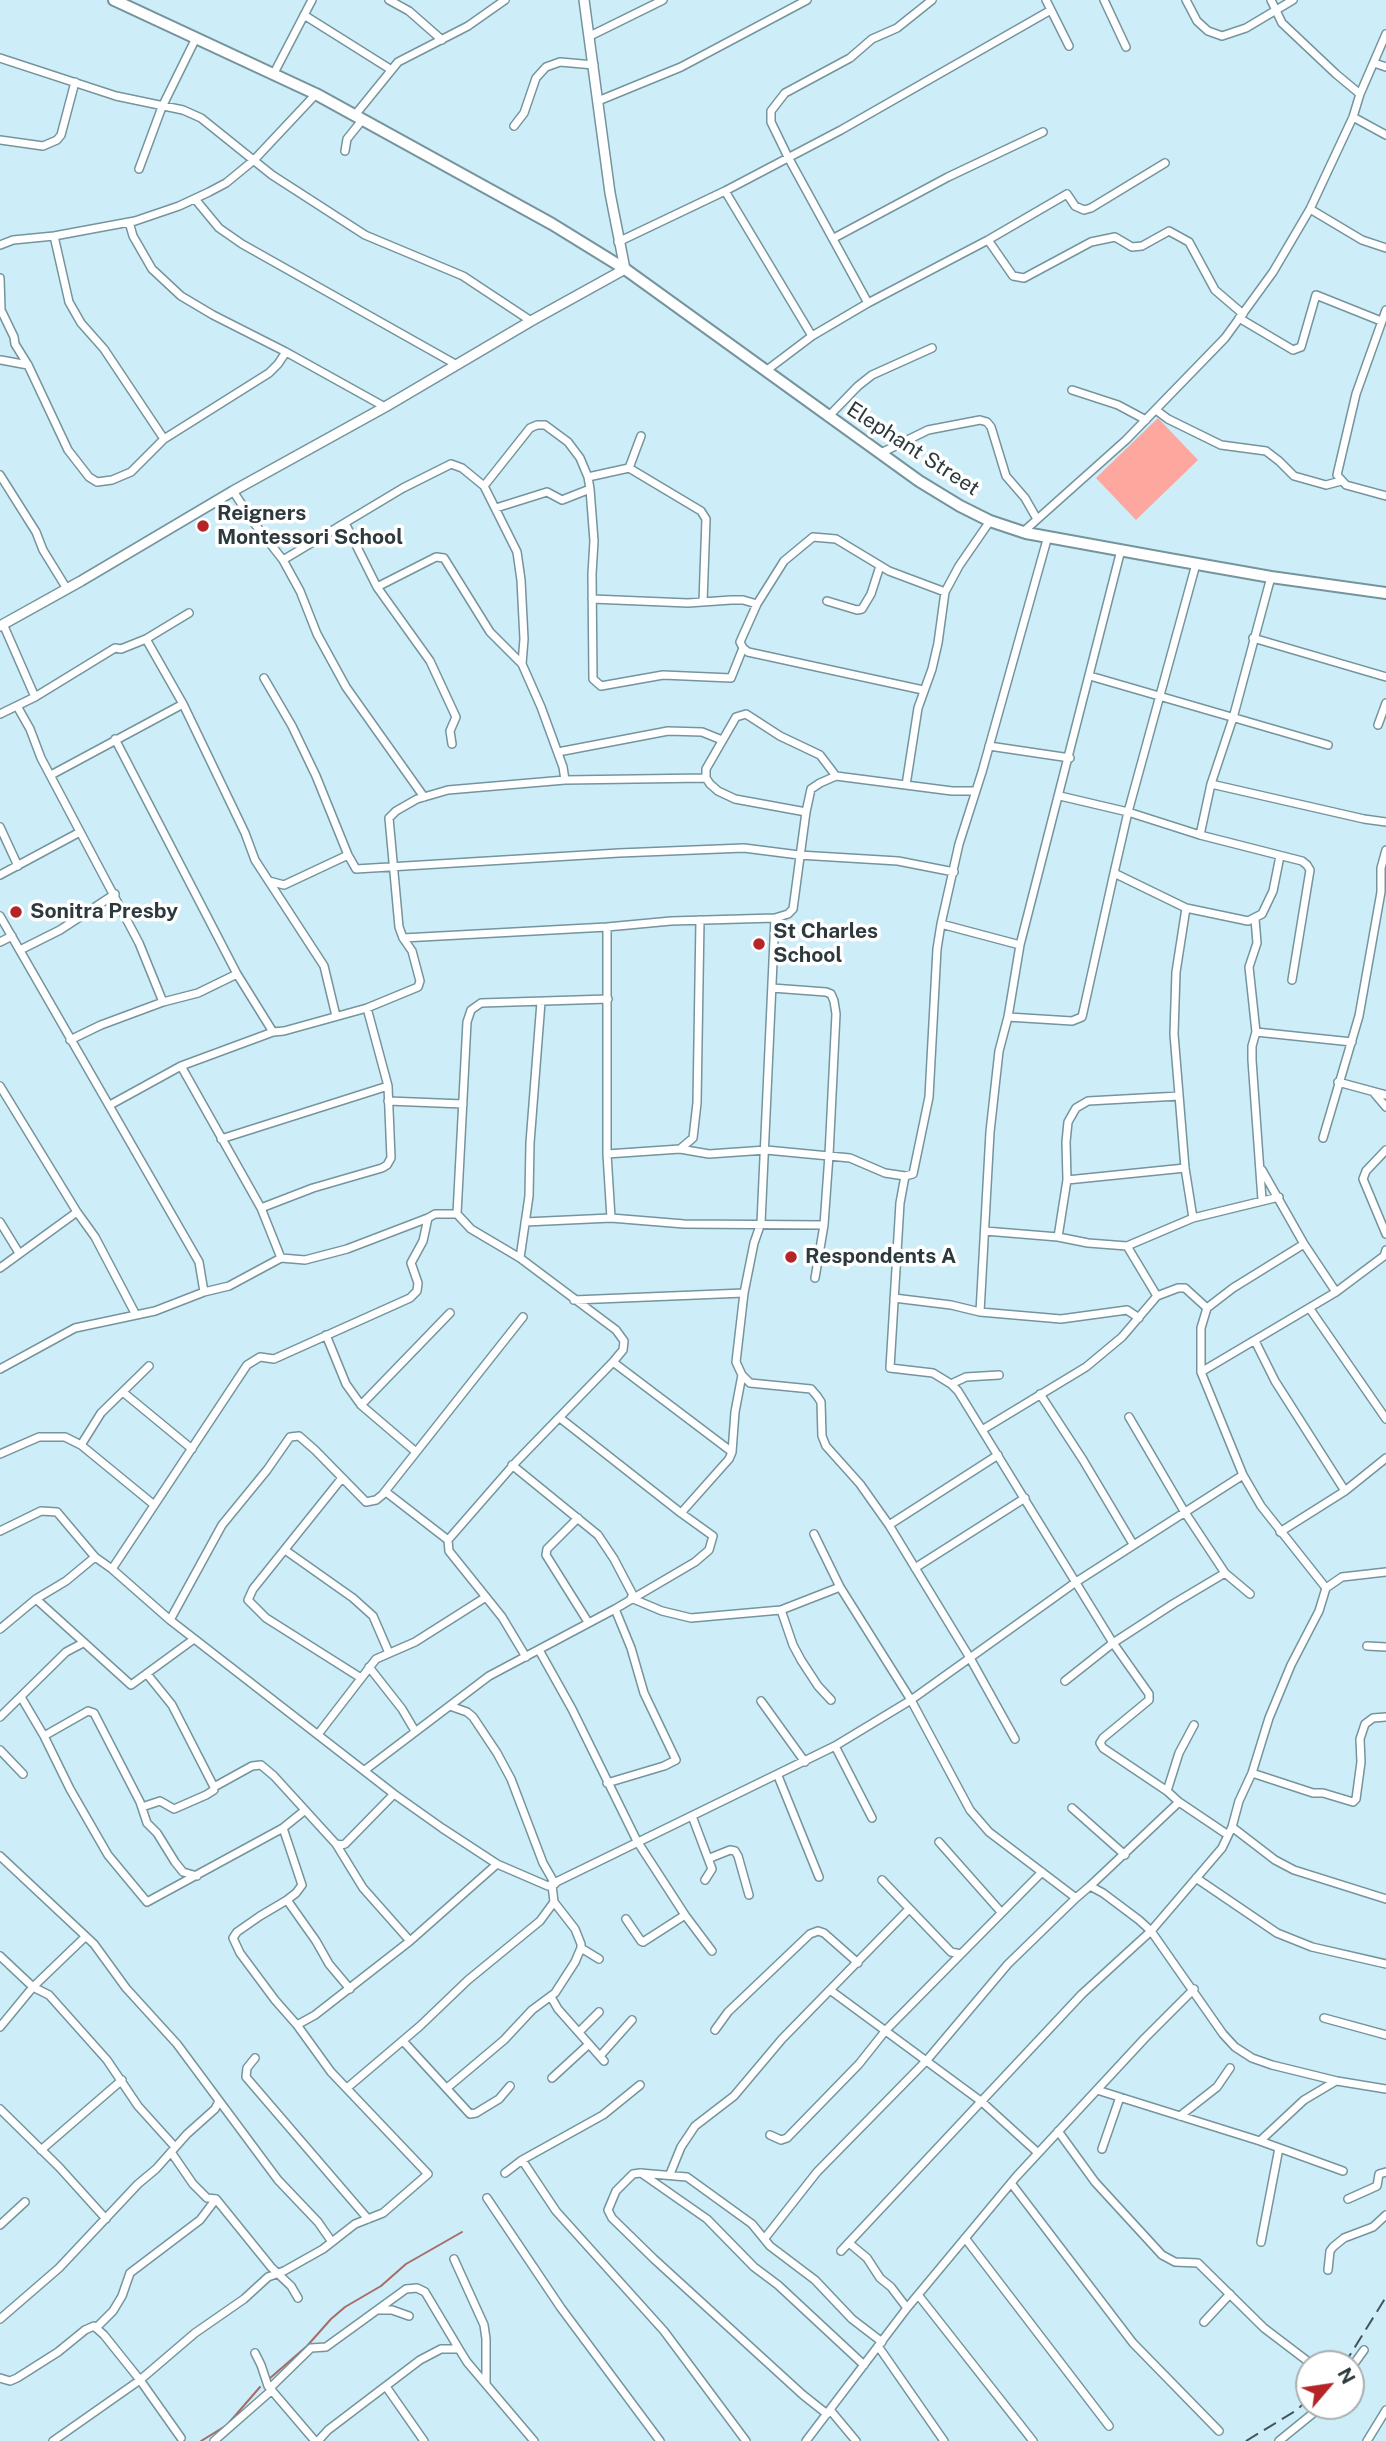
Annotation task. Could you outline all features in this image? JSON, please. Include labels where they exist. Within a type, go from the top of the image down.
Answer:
[{"type":"main road","name":"Elephant Street","points":[[114,0],[316,94],[552,224],[625,269],[931,489],[990,520],[1023,532],[1196,564],[1386,593]]},
{"type":"street","points":[[273,75],[312,0]]},
{"type":"street","points":[[388,0],[409,11],[442,40]]},
{"type":"street","points":[[345,151],[347,139],[359,117],[390,69],[505,0]]},
{"type":"street","points":[[35,697],[2,625],[625,269],[618,242],[584,0]]},
{"type":"street","points":[[590,36],[663,0]]},
{"type":"street","points":[[598,101],[681,67],[807,0]]},
{"type":"street","points":[[868,303],[788,157],[770,115],[779,98],[850,58],[872,39],[897,28],[932,0]]},
{"type":"street","points":[[1046,0],[1069,46]]},
{"type":"street","points":[[1104,0],[1126,47]]},
{"type":"street","points":[[1186,0],[1197,21],[1222,36],[1246,28],[1293,0]]},
{"type":"street","points":[[1270,0],[1282,23],[1360,94]]},
{"type":"street","points":[[618,242],[725,191],[1051,10]]},
{"type":"street","points":[[304,15],[390,69]]},
{"type":"street","points":[[1023,532],[1146,420],[1205,361],[1241,316],[1273,272],[1310,209],[1353,117],[1386,34]]},
{"type":"street","points":[[139,169],[162,107],[196,38]]},
{"type":"street","points":[[0,58],[116,96],[183,110],[201,118],[272,175],[365,235],[463,276],[531,321]]},
{"type":"street","points":[[514,127],[524,114],[536,78],[546,67],[560,62],[594,65]]},
{"type":"street","points":[[1374,63],[1386,67]]},
{"type":"street","points":[[0,140],[43,146],[57,140],[61,135],[75,82]]},
{"type":"street","points":[[0,245],[13,240],[54,236],[129,222],[195,199],[226,183],[254,160],[316,94]]},
{"type":"street","points":[[1353,117],[1386,135]]},
{"type":"street","points":[[834,238],[968,167],[1043,132]]},
{"type":"street","points":[[767,370],[812,336],[868,303],[988,240],[1067,194],[1074,206],[1084,210],[1091,208],[1165,163]]},
{"type":"street","points":[[725,191],[812,336]]},
{"type":"street","points":[[195,199],[219,228],[242,244],[457,365]]},
{"type":"street","points":[[1310,209],[1363,240],[1386,248]]},
{"type":"street","points":[[129,222],[152,269],[181,296],[385,407]]},
{"type":"street","points":[[988,240],[1013,276],[1024,278],[1091,242],[1115,237],[1132,247],[1142,246],[1170,231],[1189,242],[1215,290],[1241,316],[1293,350],[1301,347],[1317,295],[1381,321]]},
{"type":"street","points":[[54,236],[69,302],[81,323],[104,349],[164,439]]},
{"type":"street","points":[[0,278],[1,310],[15,344],[28,365],[68,450],[89,477],[97,482],[112,480],[131,472],[164,439],[256,383],[278,364],[286,352]]},
{"type":"street","points":[[1386,310],[1356,394],[1338,475],[1346,485],[1386,496]]},
{"type":"street","points":[[0,361],[15,344]]},
{"type":"street","points":[[828,416],[872,375],[932,348]]},
{"type":"street","points":[[0,361],[28,365]]},
{"type":"street","points":[[1072,390],[1118,405],[1146,420]]},
{"type":"street","points":[[1156,410],[1168,419],[1221,445],[1266,451],[1294,476],[1326,485],[1341,481]]},
{"type":"street","points":[[881,453],[928,430],[980,420],[987,422],[991,427],[1006,476],[1025,498],[1037,519]]},
{"type":"street","points":[[484,486],[530,428],[537,425],[545,425],[568,442],[580,458],[588,477],[594,541],[593,680],[601,686],[663,675],[731,678],[743,648]]},
{"type":"street","points":[[629,468],[641,436]]},
{"type":"street","points":[[283,560],[404,488],[451,464],[462,468],[484,486],[517,552],[523,616],[522,664]]},
{"type":"street","points":[[588,477],[629,468],[695,506],[706,519],[703,602]]},
{"type":"street","points":[[0,474],[67,589]]},
{"type":"street","points":[[496,508],[547,492],[562,500],[590,489]]},
{"type":"street","points":[[233,491],[283,560],[300,591],[317,634],[346,687],[424,797]]},
{"type":"street","points":[[906,785],[918,708],[932,669],[945,593],[959,566],[990,520]]},
{"type":"street","points":[[345,523],[377,587],[430,661],[456,717],[450,731],[452,744]]},
{"type":"street","points":[[607,1154],[680,1149],[709,1154],[765,1150],[850,1158],[884,1173],[905,1176],[913,1174],[929,1097],[937,949],[941,924],[959,844],[1048,536]]},
{"type":"street","points":[[923,691],[748,652],[740,642],[757,604],[784,561],[813,537],[836,539],[880,566],[945,593]]},
{"type":"street","points":[[980,1312],[990,1132],[999,1051],[1008,1017],[1020,945],[1070,758],[1121,550]]},
{"type":"street","points":[[377,587],[436,557],[444,558],[490,632],[522,664],[558,752],[565,780]]},
{"type":"street","points":[[1008,1017],[1072,1021],[1082,1017],[1128,812],[1196,564]]},
{"type":"street","points":[[827,601],[862,609],[871,594],[880,566]]},
{"type":"street","points":[[1200,835],[1211,784],[1233,718],[1271,577]]},
{"type":"street","points":[[593,599],[703,602],[743,600],[757,604]]},
{"type":"street","points":[[0,714],[35,697],[115,648],[121,649],[145,639],[189,613]]},
{"type":"street","points":[[1253,638],[1386,677]]},
{"type":"street","points":[[145,639],[184,704],[255,860],[324,967],[336,1017]]},
{"type":"street","points":[[1090,676],[1328,745]]},
{"type":"street","points":[[264,678],[292,726],[356,869],[744,848],[799,855],[898,861],[954,872]]},
{"type":"street","points":[[51,775],[184,704]]},
{"type":"street","points":[[1378,725],[1386,704]]},
{"type":"street","points":[[17,706],[30,729],[41,758],[115,894],[163,1002]]},
{"type":"street","points":[[806,812],[736,799],[718,791],[706,778],[706,769],[736,717],[746,714],[779,736],[820,755],[836,776]]},
{"type":"street","points":[[558,752],[668,731],[702,732],[722,740]]},
{"type":"street","points":[[115,739],[237,974],[273,1032]]},
{"type":"street","points":[[989,746],[1070,758]]},
{"type":"street","points":[[403,938],[775,918],[788,914],[793,909],[806,812],[811,789],[820,783],[836,776],[952,791],[975,791]]},
{"type":"street","points":[[110,1105],[181,1066],[273,1032],[368,1008],[418,987],[420,981],[412,951],[399,927],[389,817],[396,811],[424,797],[448,790],[565,780],[706,778]]},
{"type":"street","points":[[1211,784],[1386,822]]},
{"type":"street","points":[[1060,796],[1128,812],[1200,835],[1302,861],[1310,870],[1292,979]]},
{"type":"street","points":[[0,827],[18,866]]},
{"type":"street","points":[[0,875],[80,832]]},
{"type":"street","points":[[1323,1138],[1359,1016],[1381,892],[1381,867],[1386,850]]},
{"type":"street","points":[[268,881],[284,885],[348,855]]},
{"type":"street","points":[[1114,873],[1186,908],[1248,921],[1262,914],[1273,891],[1280,856]]},
{"type":"street","points":[[280,899],[284,885]]},
{"type":"street","points":[[20,950],[60,930],[115,894]]},
{"type":"street","points":[[1186,908],[1176,972],[1174,1034],[1185,1168],[1193,1218]]},
{"type":"street","points":[[0,916],[199,1262],[204,1292]]},
{"type":"street","points":[[775,918],[761,1223],[744,1293],[736,1362],[750,1383],[811,1389],[821,1402],[822,1436],[826,1446],[860,1484],[889,1525],[970,1658],[1015,1739]]},
{"type":"street","points":[[1255,919],[1257,943],[1249,967],[1256,1032],[1252,1060],[1262,1200]]},
{"type":"street","points":[[680,1149],[693,1138],[697,1103],[700,920]]},
{"type":"street","points":[[941,924],[1020,945]]},
{"type":"street","points":[[607,927],[607,1154],[611,1218]]},
{"type":"street","points":[[0,942],[12,936]]},
{"type":"street","points":[[70,1040],[101,1025],[163,1002],[198,993],[237,974]]},
{"type":"street","points":[[772,988],[831,994],[836,1014],[824,1224],[815,1278]]},
{"type":"street","points":[[526,1657],[502,1617],[449,1551],[448,1540],[512,1465],[613,1362],[623,1350],[624,1341],[617,1330],[520,1258],[471,1229],[457,1214],[458,1151],[467,1022],[471,1010],[481,1003],[608,999]]},
{"type":"street","points":[[520,1258],[529,1196],[530,1143],[541,1002]]},
{"type":"street","points":[[261,1208],[387,1165],[391,1151],[388,1086],[368,1008]]},
{"type":"street","points":[[1256,1032],[1352,1042]]},
{"type":"street","points":[[181,1066],[261,1208],[281,1258]]},
{"type":"street","points":[[1338,1082],[1386,1095]]},
{"type":"street","points":[[0,1086],[95,1237],[136,1315]]},
{"type":"street","points":[[221,1139],[388,1086]]},
{"type":"street","points":[[1374,1093],[1386,1107]]},
{"type":"street","points":[[1058,1237],[1068,1180],[1068,1122],[1076,1108],[1088,1101],[1179,1096]]},
{"type":"street","points":[[388,1101],[463,1104]]},
{"type":"street","points":[[1386,1150],[1366,1171],[1363,1179],[1386,1234]]},
{"type":"street","points":[[1068,1180],[1185,1168]]},
{"type":"street","points":[[1261,1169],[1304,1244],[1336,1292]]},
{"type":"street","points":[[905,1176],[900,1203],[890,1368],[933,1373],[951,1384],[1025,1498],[1113,1643],[1149,1694],[1149,1700],[1103,1738],[1100,1743],[1103,1748],[1228,1835]]},
{"type":"street","points":[[985,1231],[1058,1237],[1127,1247],[1193,1218],[1279,1197]]},
{"type":"street","points":[[0,1268],[77,1212]]},
{"type":"street","points":[[0,1369],[75,1328],[182,1302],[204,1292],[229,1286],[281,1258],[305,1260],[435,1214],[457,1214]]},
{"type":"street","points":[[113,1569],[153,1504],[247,1365],[260,1357],[274,1359],[410,1298],[417,1291],[418,1283],[411,1263],[424,1241],[428,1218]]},
{"type":"street","points":[[525,1222],[611,1218],[684,1224],[824,1224]]},
{"type":"street","points":[[0,1222],[19,1253]]},
{"type":"street","points":[[1304,1244],[1233,1288],[1207,1308],[1201,1328],[1201,1372],[1243,1475],[1280,1532],[1326,1588]]},
{"type":"street","points":[[1127,1247],[1157,1296]]},
{"type":"street","points":[[1201,1372],[1336,1292],[1384,1256],[1386,1250]]},
{"type":"street","points":[[982,1430],[1086,1367],[1122,1337],[1157,1296],[1185,1288],[1207,1308]]},
{"type":"street","points":[[574,1300],[744,1293]]},
{"type":"street","points":[[894,1298],[951,1305],[980,1312],[1061,1319],[1127,1310],[1139,1318]]},
{"type":"street","points":[[1310,1309],[1386,1419]]},
{"type":"street","points":[[361,1405],[450,1313]]},
{"type":"street","points":[[383,1495],[523,1317]]},
{"type":"street","points":[[326,1335],[346,1384],[361,1405],[416,1452]]},
{"type":"street","points":[[1255,1341],[1275,1381],[1345,1491]]},
{"type":"street","points":[[613,1362],[732,1452]]},
{"type":"street","points":[[81,1445],[101,1413],[149,1366]]},
{"type":"street","points":[[951,1384],[966,1377],[999,1375]]},
{"type":"street","points":[[681,1513],[729,1459],[732,1452],[734,1412],[743,1376]]},
{"type":"street","points":[[124,1392],[192,1449]]},
{"type":"street","points":[[1040,1394],[1133,1544]]},
{"type":"street","points":[[365,1770],[489,1676],[615,1609],[695,1562],[709,1550],[713,1536],[560,1418]]},
{"type":"street","points":[[1129,1418],[1224,1573],[1250,1594]]},
{"type":"street","points":[[0,1454],[39,1437],[65,1437],[81,1445],[153,1504]]},
{"type":"street","points":[[170,1620],[222,1525],[290,1437],[299,1437],[366,1502],[376,1500],[386,1492],[448,1540]]},
{"type":"street","points":[[889,1525],[998,1455]]},
{"type":"street","points":[[1280,1532],[1345,1491],[1386,1458]]},
{"type":"street","points":[[512,1465],[598,1535],[607,1546],[632,1598],[662,1611],[691,1618],[781,1610],[840,1587]]},
{"type":"street","points":[[0,1531],[41,1511],[57,1512],[95,1557],[113,1569],[170,1620],[394,1794],[497,1864],[545,1885],[554,1885],[637,1841],[778,1776],[835,1746],[911,1700],[1076,1582],[1243,1475]]},
{"type":"street","points":[[342,1478],[249,1594],[250,1605],[361,1678]]},
{"type":"street","points":[[915,1568],[1025,1498]]},
{"type":"street","points":[[578,1518],[547,1549],[546,1555],[588,1622]]},
{"type":"street","points":[[814,1534],[840,1587],[911,1700],[970,1810],[989,1832],[1076,1898]]},
{"type":"street","points":[[285,1550],[353,1598],[373,1616],[389,1653]]},
{"type":"street","points":[[0,1629],[36,1599],[65,1581],[95,1557]]},
{"type":"street","points":[[841,2251],[1082,1994],[1151,1931],[1223,1848],[1252,1773],[1269,1718],[1291,1665],[1319,1611],[1326,1588],[1342,1577],[1386,1572]]},
{"type":"street","points":[[1065,1681],[1113,1643],[1224,1573]]},
{"type":"street","points":[[319,1734],[376,1659],[415,1642],[486,1597]]},
{"type":"street","points":[[36,1599],[131,1685],[194,1639]]},
{"type":"street","points":[[607,1783],[676,1760],[644,1693],[631,1648],[615,1609]]},
{"type":"street","points":[[781,1610],[793,1645],[811,1676],[831,1700]]},
{"type":"street","points":[[0,1717],[66,1652],[83,1643]]},
{"type":"street","points":[[1367,1646],[1386,1647]]},
{"type":"street","points":[[539,1650],[572,1709],[637,1841],[712,1951]]},
{"type":"street","points":[[369,1667],[402,1709],[415,1731]]},
{"type":"street","points":[[147,1674],[172,1705],[214,1787]]},
{"type":"street","points":[[21,1697],[108,1855],[147,1902],[283,1828],[304,1811]]},
{"type":"street","points":[[761,1701],[806,1762]]},
{"type":"street","points":[[347,2088],[403,2041],[468,1980],[540,1921],[554,1902],[554,1885],[515,1789],[497,1753],[467,1712],[450,1706]]},
{"type":"street","points":[[44,1735],[88,1711],[94,1713],[142,1807],[147,1823],[157,1833],[183,1872],[197,1876]]},
{"type":"street","points":[[1252,1773],[1313,1793],[1323,1793],[1353,1802],[1356,1799],[1361,1762],[1360,1740],[1365,1724],[1373,1718],[1386,1717]]},
{"type":"street","points":[[1167,1791],[1179,1753],[1194,1724]]},
{"type":"street","points":[[835,1746],[872,1818]]},
{"type":"street","points":[[0,1750],[23,1774]]},
{"type":"street","points":[[142,1807],[160,1801],[174,1808],[206,1795],[214,1790],[214,1787],[252,1766],[261,1765],[336,1844],[363,1888],[410,1941]]},
{"type":"street","points":[[778,1776],[819,1877]]},
{"type":"street","points":[[336,1844],[345,1844],[394,1794]]},
{"type":"street","points":[[765,2238],[817,2172],[927,2060],[1008,1965],[1179,1802]]},
{"type":"street","points":[[1072,1808],[1125,1855]]},
{"type":"street","points":[[692,1816],[710,1858],[712,1869],[705,1880]]},
{"type":"street","points":[[1232,1827],[1275,1860],[1294,1870],[1386,1899]]},
{"type":"street","points":[[52,2441],[140,2380],[195,2333],[244,2299],[268,2277],[332,2242],[355,2224],[383,2213],[428,2174],[331,2072],[240,1953],[233,1938],[237,1932],[296,1894],[302,1885],[283,1828]]},
{"type":"street","points":[[939,1842],[1001,1912]]},
{"type":"street","points":[[710,1858],[730,1850],[735,1851],[750,1895]]},
{"type":"street","points":[[0,1856],[93,1944],[126,1988],[177,2045],[278,2180],[318,2222],[332,2242]]},
{"type":"street","points":[[297,2025],[350,1989],[410,1941],[497,1864]]},
{"type":"street","points":[[770,2135],[781,2140],[786,2138],[859,2064],[886,2030],[1042,1872]]},
{"type":"street","points":[[1196,1878],[1277,1933],[1312,1947],[1386,1964]]},
{"type":"street","points":[[882,1880],[951,1952],[961,1954]]},
{"type":"street","points":[[1090,1886],[1117,1903],[1151,1931],[1223,2034],[1252,2058],[1337,2081],[1386,2088]]},
{"type":"street","points":[[287,1900],[350,1989]]},
{"type":"street","points":[[554,1902],[575,1929],[582,1948],[598,1959]]},
{"type":"street","points":[[670,2174],[689,2133],[734,2096],[782,2039],[909,1909]]},
{"type":"street","points":[[626,1919],[643,1941],[685,1915]]},
{"type":"street","points":[[715,2030],[728,2012],[810,1934],[818,1931],[824,1933],[858,1963]]},
{"type":"street","points":[[0,2026],[33,1987],[85,1937]]},
{"type":"street","points":[[447,2088],[504,2040],[532,2010],[551,1997],[582,1948]]},
{"type":"street","points":[[0,1956],[33,1987],[49,1995],[107,2060],[138,2106],[173,2150],[192,2184],[208,2198],[216,2199],[277,2274],[291,2286],[298,2298]]},
{"type":"street","points":[[806,2441],[907,2308],[1037,2152],[1194,1989]]},
{"type":"street","points":[[830,1990],[982,2102],[1037,2152]]},
{"type":"street","points":[[551,1997],[602,2059],[632,2020]]},
{"type":"street","points":[[579,2032],[599,2012]]},
{"type":"street","points":[[1324,2018],[1386,2035]]},
{"type":"street","points":[[403,2041],[470,2114],[499,2099],[510,2086]]},
{"type":"street","points":[[552,2078],[589,2044]]},
{"type":"street","points":[[255,2059],[247,2068],[246,2077],[368,2218]]},
{"type":"street","points":[[1180,2116],[1217,2087],[1230,2068]]},
{"type":"street","points":[[41,2150],[122,2080]]},
{"type":"street","points":[[1260,2141],[1304,2100],[1337,2081]]},
{"type":"street","points":[[505,2173],[522,2160],[603,2115],[639,2085]]},
{"type":"street","points":[[1097,2090],[1260,2141],[1343,2171]]},
{"type":"street","points":[[1102,2149],[1120,2097]]},
{"type":"street","points":[[0,2319],[58,2268],[215,2109],[219,2101]]},
{"type":"street","points":[[0,2109],[106,2219]]},
{"type":"street","points":[[0,2126],[8,2117]]},
{"type":"street","points":[[1058,2131],[1095,2182],[1162,2255],[1175,2262],[1196,2262],[1264,2328],[1295,2351]]},
{"type":"street","points":[[1261,2242],[1279,2148]]},
{"type":"street","points":[[522,2160],[556,2211],[664,2331],[746,2441]]},
{"type":"street","points":[[1348,2199],[1377,2186],[1379,2174],[1386,2172]]},
{"type":"street","points":[[640,2173],[713,2224],[754,2267],[778,2285],[864,2365]]},
{"type":"street","points":[[856,2441],[829,2412],[803,2395],[612,2218],[608,2210],[616,2191],[633,2174],[687,2177],[752,2224],[786,2259],[815,2280],[880,2344],[944,2441]]},
{"type":"street","points":[[1011,2183],[1133,2343],[1219,2431]]},
{"type":"street","points":[[486,2198],[561,2308],[660,2441]]},
{"type":"street","points":[[0,2378],[10,2381],[17,2378],[58,2352],[85,2330],[96,2328],[113,2311],[130,2273],[200,2220],[216,2199]]},
{"type":"street","points":[[0,2225],[25,2202]]},
{"type":"street","points":[[1328,2270],[1333,2247],[1344,2238],[1373,2227],[1386,2215]]},
{"type":"street","points":[[965,2238],[1109,2426]]},
{"type":"street","points":[[849,2243],[867,2258],[880,2278],[891,2287],[907,2308]]},
{"type":"street","points":[[454,2259],[484,2325],[486,2382]]},
{"type":"street","points":[[214,2441],[312,2348],[326,2347],[396,2294],[416,2288],[429,2297],[444,2327],[467,2361],[534,2441]]},
{"type":"street","points":[[1204,2322],[1230,2294]]},
{"type":"street","points":[[919,2296],[1033,2441]]},
{"type":"street","points":[[378,2310],[392,2310],[409,2316]]},
{"type":"street","points":[[96,2328],[140,2380],[181,2438]]},
{"type":"street","points":[[255,2354],[271,2389],[316,2441],[430,2354],[441,2349],[459,2349]]},
{"type":"street","points":[[387,2388],[424,2441]]},
{"type":"street","points":[[1367,2441],[1386,2410]]},
{"type":"street","points":[[1279,2441],[1305,2420]]},
{"type":"shaded area","points":[[1158,418],[1198,460],[1136,520],[1096,478]]},
{"type":"waterway","points":[[269,2379],[307,2346],[345,2307],[381,2286],[406,2264],[462,2232]]},
{"type":"waterway","points":[[201,2441],[227,2425],[260,2387]]},
{"type":"railway","points":[[1353,2350],[1386,2297]]},
{"type":"railway","points":[[1246,2441],[1295,2411]]},
{"type":"place","name":"Reigners Montessori School","points":[[203,526]]},
{"type":"place","name":"Sonitra Presby","points":[[16,912]]},
{"type":"place","name":"St Charles School","points":[[759,944]]},
{"type":"place","name":"Respondents A","points":[[791,1257]]}]
